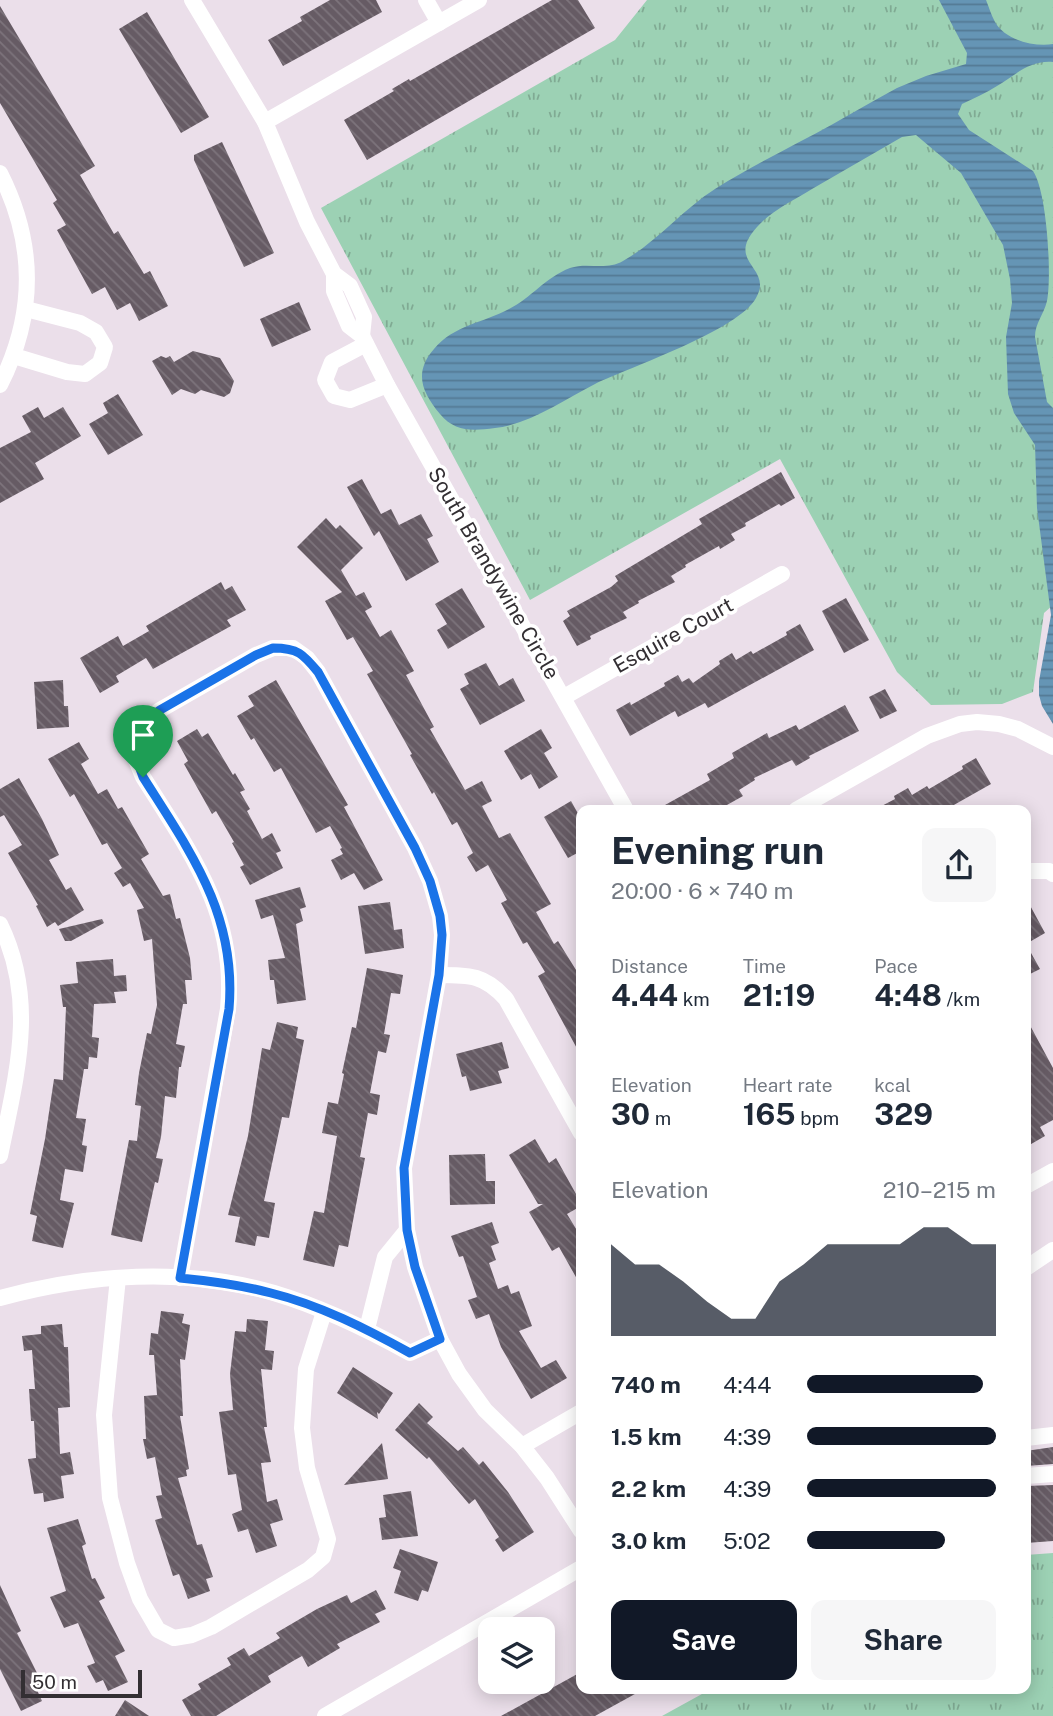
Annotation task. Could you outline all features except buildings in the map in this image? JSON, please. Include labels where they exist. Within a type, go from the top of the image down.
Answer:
[{"type":"street","name":"South Brandywine Circle","points":[[192,0],[265,122],[307,222],[334,274],[334,291],[349,326],[364,340],[623,805]]},
{"type":"street","points":[[426,0],[439,23]]},
{"type":"street","points":[[265,122],[479,0]]},
{"type":"street","points":[[0,173],[11,195],[24,239],[27,262],[26,309],[14,356],[0,384]]},
{"type":"street","points":[[14,356],[67,372],[85,374],[100,363],[105,347],[96,332],[80,323],[26,309]]},
{"type":"street","points":[[364,340],[332,362],[325,380],[334,396],[350,400],[387,385]]},
{"type":"street","name":"Esquire Court","points":[[564,697],[782,574]]},
{"type":"street","points":[[180,1278],[229,1009],[230,965],[227,943],[215,904],[143,777],[135,755],[135,738],[145,721],[206,683],[273,648],[293,648],[313,665],[415,848],[430,881],[440,916],[442,935],[439,975],[404,1168],[407,1230],[415,1267],[440,1339],[459,1374],[485,1410],[522,1446],[547,1478],[576,1523]]},
{"type":"street","points":[[805,805],[927,736],[960,724],[999,724],[1018,729],[1053,747]]},
{"type":"street","points":[[1031,871],[1049,871],[1053,874]]},
{"type":"street","points":[[0,924],[14,956],[23,1014],[17,1071],[0,1156]]},
{"type":"street","points":[[439,975],[477,978],[493,985],[506,999],[576,1124]]},
{"type":"street","points":[[1031,1183],[1053,1171]]},
{"type":"street","points":[[367,1329],[385,1257],[407,1230]]},
{"type":"street","points":[[1031,1265],[1053,1250]]},
{"type":"street","points":[[118,1278],[104,1415],[110,1498],[139,1599],[158,1630],[174,1638],[192,1635],[211,1626],[308,1570],[323,1557],[328,1539],[307,1468],[302,1428],[306,1368],[324,1312]]},
{"type":"street","points":[[0,1298],[71,1282],[118,1278],[180,1278],[263,1290],[367,1329],[410,1353],[440,1339]]},
{"type":"street","points":[[522,1446],[576,1415]]},
{"type":"street","points":[[1031,1437],[1053,1435]]},
{"type":"street","points":[[1031,1476],[1053,1474]]},
{"type":"street","points":[[325,1716],[576,1572]]},
{"type":"green space","points":[[647,0],[1053,0],[1053,605],[1044,613],[1033,692],[1002,704],[931,705],[897,672],[780,459],[530,600],[321,208],[615,40]]},
{"type":"green space","points":[[1053,1553],[1053,1716],[662,1716],[702,1694],[1031,1694],[1031,1555]]},
{"type":"water","points":[[939,0],[986,0],[995,22],[1013,38],[1029,43],[1053,44],[1053,62],[1037,63],[1023,69],[993,89],[962,104],[958,114],[969,130],[1033,171],[1038,181],[1045,214],[1048,289],[1047,301],[1036,327],[1035,337],[1047,402],[1053,408],[1053,724],[1039,695],[1051,615],[1037,508],[1035,445],[1014,413],[1008,394],[1006,337],[1012,303],[1003,245],[961,173],[916,135],[902,137],[790,202],[763,221],[748,239],[745,249],[759,279],[760,288],[756,298],[729,323],[707,335],[595,384],[534,417],[508,426],[471,430],[452,424],[433,406],[422,381],[428,357],[450,335],[509,309],[570,268],[610,265],[623,261],[647,245],[703,197],[744,172],[897,88],[966,64],[967,53]]},
{"type":"route","points":[[273,648],[293,648],[307,658],[318,672],[415,848],[430,881],[440,916],[442,935],[439,975],[404,1168],[407,1230],[426,1304],[440,1339],[410,1353],[367,1329],[275,1293],[226,1283],[180,1278],[229,1009],[230,965],[227,943],[215,904],[167,815],[143,777],[135,755],[135,738],[145,721],[256,655],[273,648]]}]
